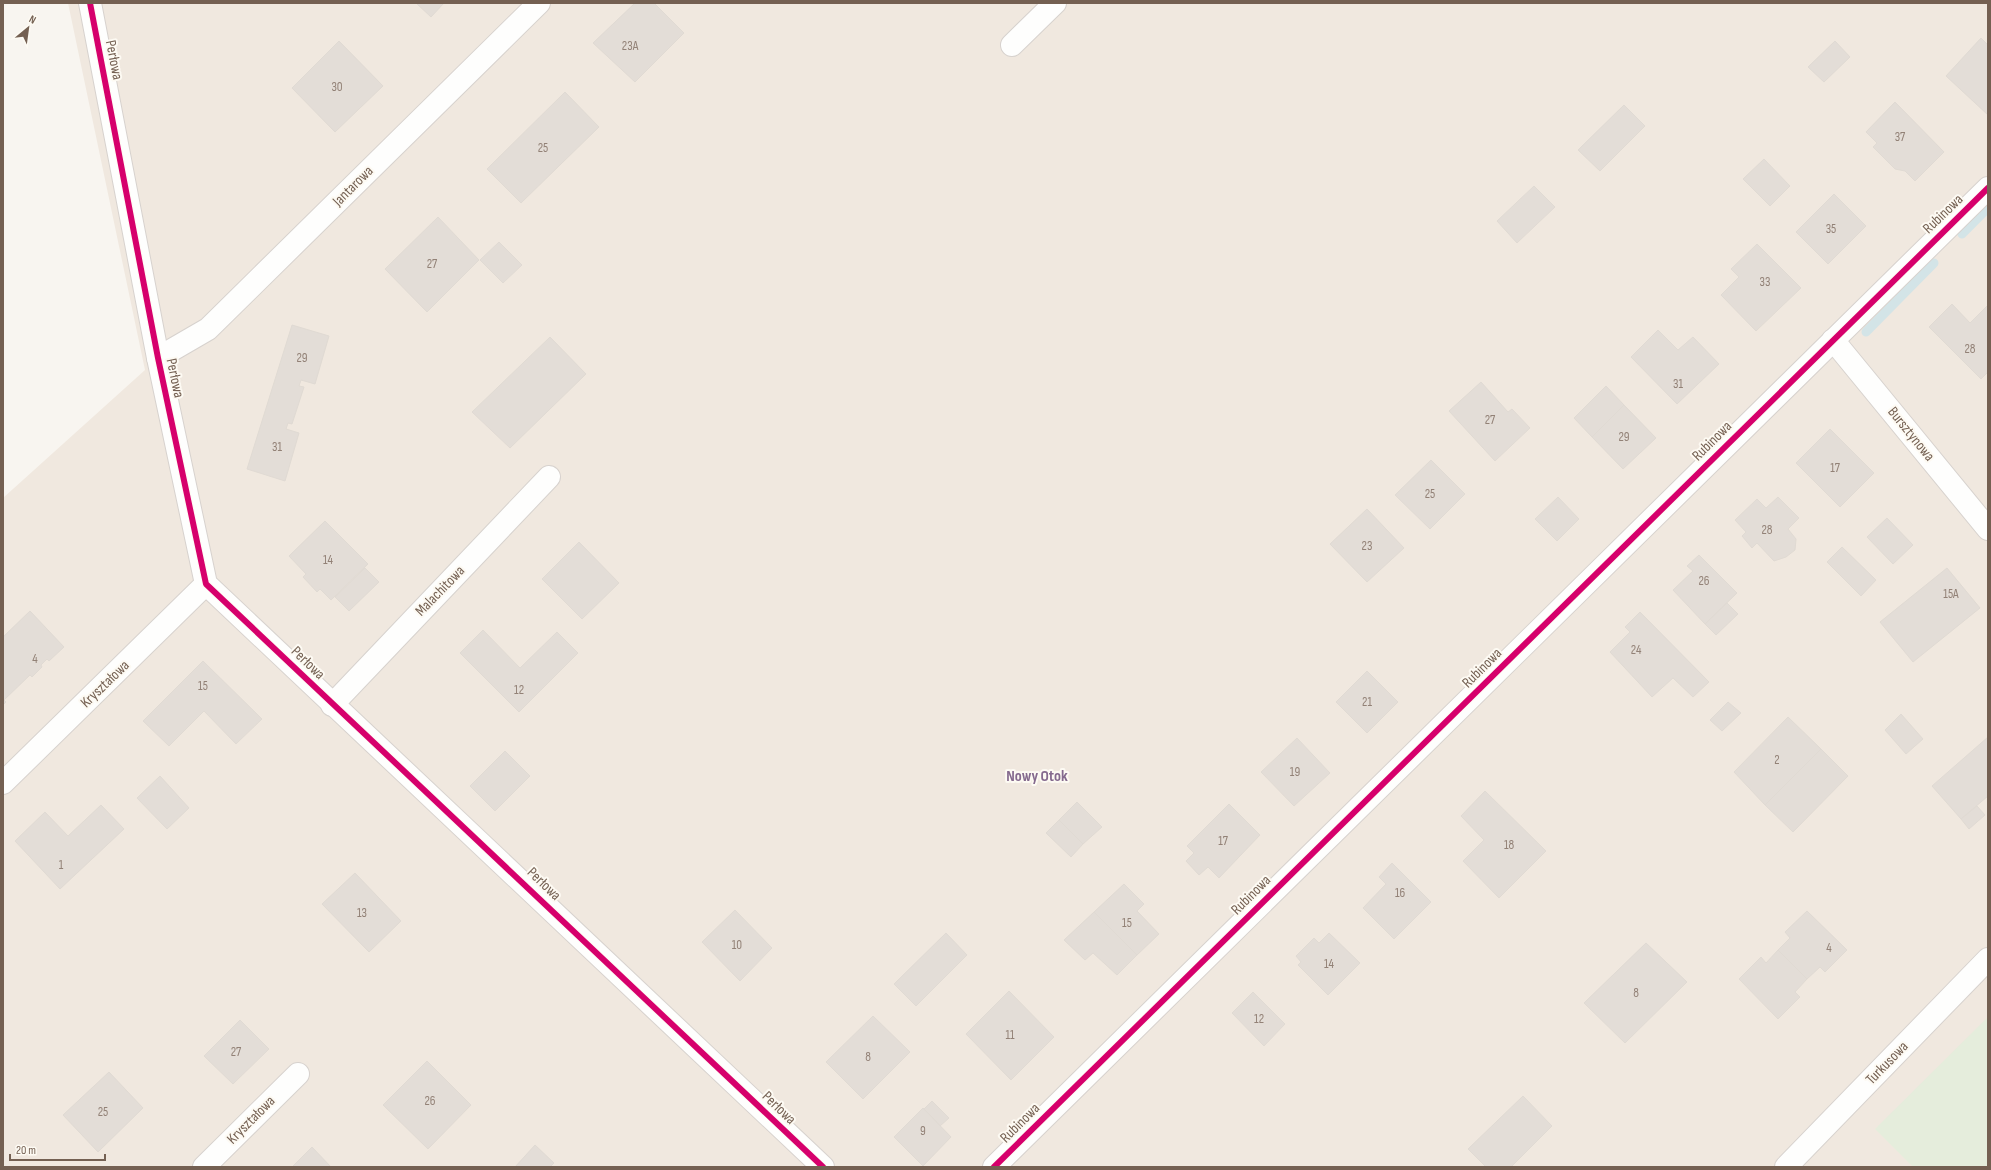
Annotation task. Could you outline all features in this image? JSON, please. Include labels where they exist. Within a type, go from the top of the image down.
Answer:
[{"type":"street","name":"Perłowa","points":[[90,3],[158,358],[206,584],[508,868],[822,1167]]},
{"type":"street","name":"Jantarowa","points":[[158,358],[208,329],[539,3]]},
{"type":"street","points":[[1012,45],[1055,3]]},
{"type":"street","name":"Rubinowa","points":[[994,1167],[1988,188]]},
{"type":"street","name":"Bursztynowa","points":[[1833,340],[1988,529]]},
{"type":"street","name":"Malachitowa","points":[[332,704],[549,477]]},
{"type":"street","name":"Kryształowa","points":[[3,783],[206,584]]},
{"type":"street","name":"Turkusowa","points":[[1786,1167],[1988,959]]},
{"type":"street","name":"Kryształowa","points":[[204,1167],[298,1074]]},
{"type":"shaded area","points":[[68,3],[1988,3],[1988,1167],[3,1167],[3,498],[145,370]]},
{"type":"green space","points":[[1988,1017],[1988,1167],[1913,1167],[1875,1129]]},
{"type":"building","points":[[416,3],[444,3],[431,17]]},
{"type":"building","points":[[635,3],[654,3],[684,33],[635,82],[593,43]]},
{"type":"building","points":[[1981,38],[1988,45],[1988,115],[1946,76]]},
{"type":"building","points":[[339,41],[383,86],[335,132],[292,88]]},
{"type":"building","points":[[1835,41],[1850,57],[1824,82],[1808,67]]},
{"type":"building","points":[[565,92],[599,127],[521,203],[487,169]]},
{"type":"building","points":[[1895,102],[1944,152],[1915,181],[1905,171],[1895,169],[1873,147],[1877,143],[1866,132]]},
{"type":"building","points":[[1624,105],[1645,126],[1600,171],[1578,150]]},
{"type":"building","points":[[1764,159],[1790,186],[1770,206],[1743,179]]},
{"type":"building","points":[[1534,186],[1555,207],[1517,243],[1497,221]]},
{"type":"building","points":[[1834,194],[1866,226],[1828,264],[1796,232]]},
{"type":"building","points":[[438,217],[479,260],[427,312],[385,269]]},
{"type":"building","points":[[499,242],[522,265],[503,283],[480,260]]},
{"type":"building","points":[[1757,244],[1801,288],[1756,331],[1721,295],[1739,277],[1731,269]]},
{"type":"building","points":[[1952,304],[1970,323],[1988,305],[1988,372],[1981,379],[1929,327]]},
{"type":"building","points":[[292,325],[329,336],[315,384],[301,380],[299,386],[304,387],[292,424],[288,423],[286,429],[299,433],[285,481],[247,469]]},
{"type":"building","points":[[1658,330],[1678,350],[1693,337],[1719,364],[1677,404],[1631,357]]},
{"type":"building","points":[[550,337],[586,374],[510,448],[472,412]]},
{"type":"building","points":[[1481,382],[1508,412],[1512,409],[1530,428],[1495,461],[1449,411]]},
{"type":"building","points":[[1606,386],[1624,405],[1592,437],[1574,418]]},
{"type":"building","points":[[1624,405],[1656,438],[1623,469],[1592,437]]},
{"type":"building","points":[[1830,429],[1874,473],[1840,507],[1796,463]]},
{"type":"building","points":[[1431,460],[1465,494],[1430,529],[1395,495]]},
{"type":"building","points":[[1558,497],[1579,519],[1557,541],[1535,519]]},
{"type":"building","points":[[1778,497],[1799,518],[1788,529],[1796,539],[1795,550],[1786,557],[1774,561],[1757,543],[1752,548],[1742,536],[1746,532],[1735,520],[1757,499],[1766,508]]},
{"type":"building","points":[[1367,509],[1404,548],[1367,582],[1330,544]]},
{"type":"building","points":[[1887,518],[1913,545],[1893,564],[1867,537]]},
{"type":"building","points":[[325,521],[368,564],[331,600],[320,589],[317,592],[303,577],[306,574],[289,556]]},
{"type":"building","points":[[579,542],[619,583],[582,619],[542,579]]},
{"type":"building","points":[[1842,547],[1876,580],[1861,596],[1827,562]]},
{"type":"building","points":[[1699,555],[1737,593],[1705,624],[1673,590],[1693,571],[1687,566]]},
{"type":"building","points":[[365,568],[379,582],[349,611],[335,597]]},
{"type":"building","points":[[1947,568],[1980,608],[1913,662],[1880,622]]},
{"type":"building","points":[[1727,603],[1738,614],[1716,635],[1705,624]]},
{"type":"building","points":[[30,611],[64,647],[49,661],[47,659],[41,665],[42,667],[32,677],[30,675],[4,700],[6,702],[3,705],[3,637]]},
{"type":"building","points":[[1640,612],[1709,682],[1693,697],[1673,678],[1652,697],[1610,652],[1630,632],[1625,627]]},
{"type":"building","points":[[483,630],[520,668],[557,632],[578,653],[519,712],[460,653]]},
{"type":"building","points":[[203,661],[262,719],[236,744],[204,711],[169,746],[143,721]]},
{"type":"building","points":[[1367,671],[1398,702],[1367,733],[1336,702]]},
{"type":"building","points":[[1728,702],[1741,713],[1722,731],[1710,720]]},
{"type":"building","points":[[1901,714],[1923,739],[1906,754],[1885,730]]},
{"type":"building","points":[[1788,717],[1821,749],[1765,805],[1734,772]]},
{"type":"building","points":[[1988,737],[1988,796],[1961,819],[1932,786]]},
{"type":"building","points":[[1297,738],[1330,773],[1294,806],[1261,772]]},
{"type":"building","points":[[1821,749],[1848,776],[1793,832],[1765,805]]},
{"type":"building","points":[[505,751],[530,776],[495,811],[470,786]]},
{"type":"building","points":[[160,776],[189,808],[167,829],[137,798]]},
{"type":"building","points":[[1485,791],[1546,851],[1499,898],[1463,861],[1484,840],[1461,816]]},
{"type":"building","points":[[1077,802],[1102,827],[1083,844],[1059,820]]},
{"type":"building","points":[[1229,804],[1260,835],[1219,878],[1208,867],[1199,875],[1186,861],[1194,853],[1187,846]]},
{"type":"building","points":[[101,805],[124,829],[60,889],[15,841],[45,812],[68,836]]},
{"type":"building","points":[[1977,806],[1985,815],[1969,829],[1961,819]]},
{"type":"building","points":[[1059,820],[1083,844],[1071,857],[1046,833]]},
{"type":"building","points":[[1392,863],[1431,902],[1394,939],[1363,908],[1386,884],[1379,877]]},
{"type":"building","points":[[355,873],[401,921],[369,952],[322,904]]},
{"type":"building","points":[[1124,884],[1144,904],[1137,911],[1159,934],[1137,955],[1094,912]]},
{"type":"building","points":[[735,910],[772,948],[740,981],[702,942]]},
{"type":"building","points":[[1807,911],[1847,950],[1825,972],[1820,967],[1807,979],[1778,950],[1790,938],[1785,932]]},
{"type":"building","points":[[1094,912],[1137,955],[1117,975],[1093,953],[1085,960],[1064,940]]},
{"type":"building","points":[[946,933],[967,955],[916,1006],[894,984]]},
{"type":"building","points":[[1329,933],[1360,963],[1328,995],[1298,965],[1301,962],[1296,956],[1314,938],[1319,943]]},
{"type":"building","points":[[1646,943],[1687,982],[1625,1043],[1584,1003]]},
{"type":"building","points":[[1778,950],[1807,979],[1795,992],[1800,997],[1778,1019],[1739,979],[1761,957],[1766,963]]},
{"type":"building","points":[[1009,991],[1054,1037],[1011,1080],[966,1034]]},
{"type":"building","points":[[1253,992],[1285,1024],[1264,1046],[1232,1013]]},
{"type":"building","points":[[873,1016],[910,1052],[863,1099],[826,1062]]},
{"type":"building","points":[[240,1020],[269,1049],[233,1084],[204,1056]]},
{"type":"building","points":[[427,1061],[471,1105],[428,1149],[383,1105]]},
{"type":"building","points":[[109,1072],[143,1108],[98,1152],[63,1115]]},
{"type":"building","points":[[1523,1096],[1552,1126],[1511,1167],[1486,1167],[1468,1149]]},
{"type":"building","points":[[932,1101],[949,1118],[940,1126],[924,1109]]},
{"type":"building","points":[[923,1108],[951,1137],[923,1166],[894,1137]]},
{"type":"building","points":[[535,1145],[554,1163],[550,1167],[515,1167]]},
{"type":"building","points":[[312,1147],[331,1167],[292,1167]]},
{"type":"waterway","points":[[1962,234],[1988,208]]},
{"type":"waterway","points":[[1866,332],[1934,263]]},
{"type":"cycle path","points":[[90,3],[158,358],[206,584],[823,1167]]},
{"type":"cycle path","points":[[994,1167],[1988,188]]},
{"type":"district","name":"Nowy Otok","points":[[1037,776]]}]
